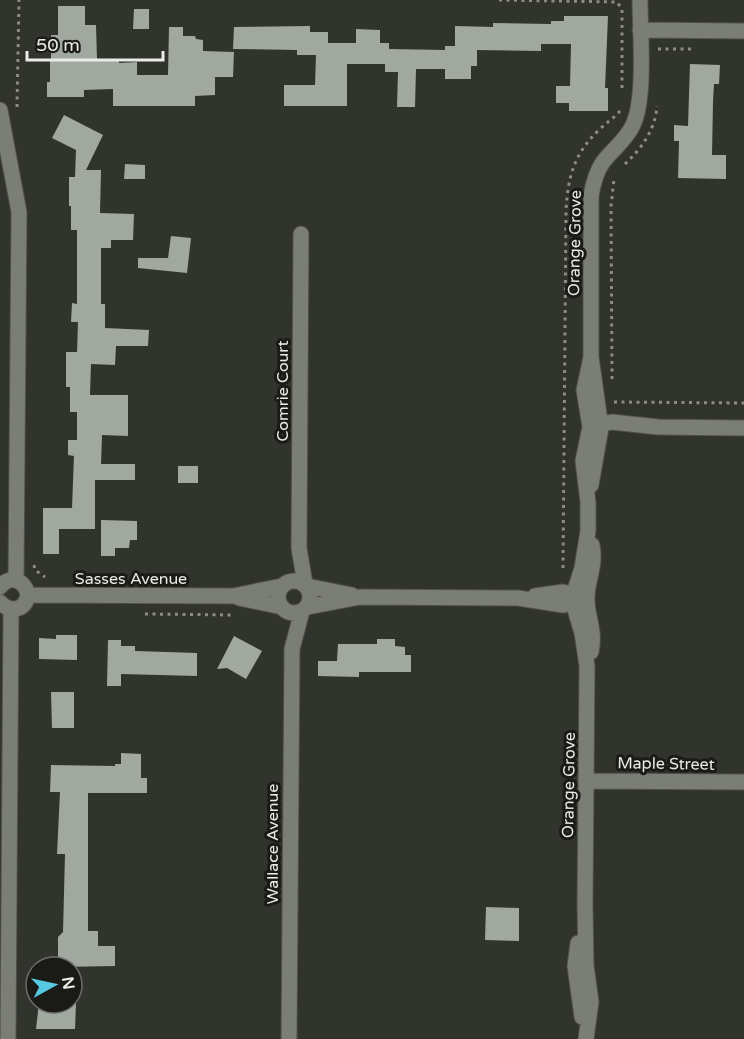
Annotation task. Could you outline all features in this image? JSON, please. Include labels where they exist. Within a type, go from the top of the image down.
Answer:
[{"type":"street","name":"Orange Grove","points":[[585,1039],[591,1002],[586,965],[585,904],[587,666],[593,632],[578,598],[593,564],[583,461],[597,427],[584,390],[591,357],[591,196],[593,183],[602,163],[626,136],[636,115],[640,92],[640,0]]},
{"type":"street","points":[[640,30],[744,31]]},
{"type":"street","points":[[0,110],[19,212],[16,580]]},
{"type":"street","name":"Comrie Court","points":[[296,584],[301,234]]},
{"type":"street","points":[[597,427],[612,433],[658,427],[744,428]]},
{"type":"street","points":[[0,587],[7,581],[16,580],[24,583],[28,595],[25,604],[16,610],[6,606],[8,1039]]},
{"type":"street","points":[[296,584],[311,596],[305,609],[294,613],[282,608],[278,597],[296,584]]},
{"type":"street","name":"Sasses Avenue","points":[[28,595],[233,596],[296,584],[360,597],[518,598],[564,592],[578,598]]},
{"type":"street","name":"Sasses Avenue","points":[[233,596],[282,608]]},
{"type":"street","name":"Sasses Avenue","points":[[305,609],[360,597]]},
{"type":"street","name":"Wallace Avenue","points":[[282,608],[292,649],[289,1039]]},
{"type":"street","name":"Wallace Avenue","points":[[292,649],[305,609]]},
{"type":"street","name":"Maple Street","points":[[587,781],[744,782]]},
{"type":"path","points":[[499,0],[613,1]]},
{"type":"path","points":[[658,49],[658,59]]},
{"type":"path","points":[[620,169],[647,140],[654,122],[657,101]]},
{"type":"path","points":[[612,379],[611,206],[615,176]]},
{"type":"path","points":[[613,402],[744,403]]},
{"type":"path","points":[[136,614],[242,615]]},
{"type":"building","points":[[58,6],[85,6],[85,25],[96,25],[97,60],[119,59],[119,63],[137,62],[137,75],[168,75],[169,27],[183,27],[183,36],[195,36],[196,39],[203,40],[203,51],[234,52],[233,77],[215,77],[215,95],[195,96],[195,106],[113,106],[113,89],[84,90],[84,97],[47,97],[47,82],[50,82],[51,35],[58,35]]},
{"type":"building","points":[[134,9],[149,9],[149,29],[133,29]]},
{"type":"building","points":[[564,16],[608,16],[605,88],[608,88],[608,111],[569,111],[569,103],[556,103],[556,86],[570,86],[571,44],[541,44],[541,51],[477,50],[477,66],[471,66],[471,79],[445,79],[445,69],[416,69],[415,107],[397,107],[398,72],[385,72],[385,64],[347,64],[347,106],[284,106],[284,85],[315,85],[316,55],[297,55],[297,50],[233,49],[234,27],[310,26],[310,32],[328,32],[328,43],[356,43],[356,29],[380,30],[380,43],[389,43],[389,49],[445,50],[445,46],[455,46],[455,26],[493,27],[493,23],[551,24],[551,21],[564,21]]},
{"type":"building","points":[[690,64],[720,65],[719,84],[714,84],[712,155],[726,155],[726,179],[678,178],[679,141],[674,141],[674,125],[688,126]]},
{"type":"building","points":[[64,115],[103,135],[86,170],[101,170],[100,213],[134,214],[133,240],[111,240],[111,248],[101,248],[101,304],[105,304],[105,328],[149,330],[148,346],[116,346],[115,365],[91,364],[90,395],[128,395],[128,436],[102,435],[101,464],[135,464],[135,480],[95,480],[95,529],[59,529],[59,554],[43,554],[43,508],[72,508],[74,456],[68,455],[68,440],[77,440],[77,412],[70,412],[70,387],[66,387],[66,352],[77,352],[78,322],[71,322],[72,303],[77,304],[77,230],[71,230],[71,206],[69,206],[69,177],[75,177],[76,150],[52,138]]},
{"type":"building","points":[[125,164],[145,165],[145,179],[124,179]]},
{"type":"building","points":[[171,236],[191,238],[187,273],[138,268],[138,258],[168,258]]},
{"type":"building","points":[[178,466],[198,466],[198,483],[178,483]]},
{"type":"building","points":[[101,520],[137,521],[137,540],[130,540],[129,548],[115,548],[115,556],[101,556]]},
{"type":"building","points":[[56,635],[77,635],[77,660],[39,659],[39,638],[56,639]]},
{"type":"building","points":[[234,636],[262,651],[246,679],[227,668],[217,669]]},
{"type":"building","points":[[377,639],[395,639],[395,646],[405,647],[405,655],[411,655],[411,672],[359,672],[359,677],[318,676],[318,661],[337,661],[338,644],[377,644]]},
{"type":"building","points":[[108,640],[121,640],[121,646],[135,646],[135,651],[197,653],[197,676],[121,674],[121,686],[107,686]]},
{"type":"building","points":[[51,692],[74,692],[74,728],[52,728]]},
{"type":"building","points":[[121,753],[141,754],[141,778],[147,778],[147,793],[88,793],[88,931],[98,931],[98,946],[115,946],[115,966],[84,967],[84,955],[58,955],[58,937],[63,932],[65,854],[57,854],[60,792],[50,792],[51,765],[115,766],[115,764],[121,764]]},
{"type":"building","points":[[486,907],[519,908],[519,941],[485,940]]},
{"type":"building","points":[[38,1015],[76,1015],[75,1029],[36,1029]]}]
